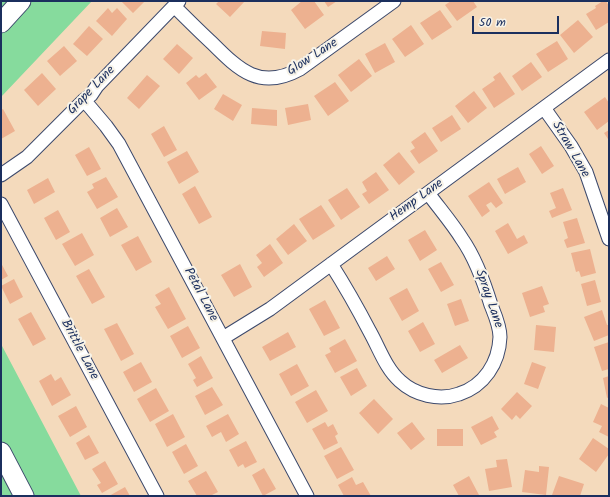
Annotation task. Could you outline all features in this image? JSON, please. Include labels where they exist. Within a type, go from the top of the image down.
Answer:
[{"type":"street","points":[[1,23],[22,1]]},
{"type":"street","name":"Glow Lane","points":[[176,4],[229,60],[242,70],[252,75],[269,79],[280,78],[300,69],[394,1]]},
{"type":"street","name":"Grape Lane","points":[[1,175],[27,157],[84,100],[91,95],[97,86],[176,4]]},
{"type":"street","name":"Hemp Lane","points":[[223,338],[270,308],[609,60]]},
{"type":"street","name":"Petal Lane","points":[[84,100],[106,126],[118,144],[307,496]]},
{"type":"street","name":"Straw Lane","points":[[544,108],[572,146],[586,172],[609,239]]},
{"type":"street","name":"Spray Lane","points":[[331,264],[390,369],[400,381],[417,392],[434,397],[454,396],[476,386],[484,379],[490,370],[496,356],[500,336],[498,324],[479,270],[463,240],[428,193]]},
{"type":"street","name":"Brittle Lane","points":[[1,204],[157,496]]},
{"type":"street","points":[[1,452],[24,496]]},
{"type":"green space","points":[[1,1],[92,1],[1,97]]},
{"type":"green space","points":[[1,344],[81,496],[1,496]]},
{"type":"building","points":[[121,1],[145,1],[133,13]]},
{"type":"building","points":[[219,1],[245,1],[230,17],[216,4]]},
{"type":"building","points":[[302,1],[314,1],[324,15],[305,29],[291,10]]},
{"type":"building","points":[[324,1],[337,1],[328,7]]},
{"type":"building","points":[[451,1],[473,1],[477,7],[457,21],[445,5]]},
{"type":"building","points":[[603,1],[606,1],[609,6],[609,22],[596,30],[586,14],[596,8],[595,6]]},
{"type":"building","points":[[108,8],[112,13],[117,8],[127,19],[112,36],[96,21]]},
{"type":"building","points":[[440,10],[452,27],[432,40],[420,23]]},
{"type":"building","points":[[578,20],[593,37],[574,53],[560,35]]},
{"type":"building","points":[[411,25],[424,44],[405,57],[392,39]]},
{"type":"building","points":[[89,26],[103,39],[87,56],[73,44]]},
{"type":"building","points":[[262,31],[286,33],[285,49],[260,46]]},
{"type":"building","points":[[557,41],[568,59],[548,72],[536,54]]},
{"type":"building","points":[[385,43],[395,62],[375,73],[365,54]]},
{"type":"building","points":[[177,44],[193,58],[179,74],[163,59]]},
{"type":"building","points":[[64,46],[77,61],[60,76],[47,61]]},
{"type":"building","points":[[359,59],[372,76],[351,92],[338,75]]},
{"type":"building","points":[[531,62],[542,77],[522,91],[512,76]]},
{"type":"building","points":[[500,72],[515,94],[494,108],[482,89],[495,80],[493,77]]},
{"type":"building","points":[[42,73],[56,89],[38,106],[24,90]]},
{"type":"building","points":[[206,73],[217,87],[199,100],[186,83],[196,75],[199,78]]},
{"type":"building","points":[[147,75],[160,86],[139,109],[127,98]]},
{"type":"building","points":[[335,82],[349,101],[328,116],[314,96]]},
{"type":"building","points":[[474,91],[487,108],[468,123],[455,106]]},
{"type":"building","points":[[223,94],[242,105],[233,121],[214,109]]},
{"type":"building","points":[[605,97],[609,103],[609,121],[597,130],[584,112]]},
{"type":"building","points":[[308,104],[311,120],[288,125],[285,108]]},
{"type":"building","points":[[252,108],[277,110],[277,126],[251,124]]},
{"type":"building","points":[[3,109],[15,131],[1,139],[1,110]]},
{"type":"building","points":[[452,115],[461,129],[441,142],[432,128]]},
{"type":"building","points":[[164,126],[177,150],[164,157],[151,134]]},
{"type":"building","points":[[609,130],[609,138],[608,139],[604,133]]},
{"type":"building","points":[[425,132],[438,151],[419,164],[410,151],[415,148],[411,142]]},
{"type":"building","points":[[541,146],[554,166],[542,174],[529,154]]},
{"type":"building","points":[[89,147],[101,169],[87,176],[75,155]]},
{"type":"building","points":[[187,151],[199,172],[179,184],[167,162]]},
{"type":"building","points":[[399,152],[415,172],[399,185],[383,165]]},
{"type":"building","points":[[518,167],[526,182],[505,194],[497,179]]},
{"type":"building","points":[[376,172],[389,190],[369,204],[362,194],[367,191],[362,182]]},
{"type":"building","points":[[106,177],[118,197],[97,209],[87,192],[94,188],[92,184]]},
{"type":"building","points":[[48,178],[55,192],[34,204],[27,190]]},
{"type":"building","points":[[489,182],[503,203],[496,208],[491,202],[486,205],[490,211],[482,217],[468,196]]},
{"type":"building","points":[[195,186],[212,217],[199,224],[182,194]]},
{"type":"building","points":[[347,188],[360,207],[341,220],[328,200]]},
{"type":"building","points":[[563,188],[572,210],[552,218],[549,211],[556,208],[550,193]]},
{"type":"building","points":[[321,205],[335,226],[313,240],[299,219]]},
{"type":"building","points":[[117,208],[128,227],[110,237],[100,218]]},
{"type":"building","points":[[58,210],[70,232],[56,240],[44,218]]},
{"type":"building","points":[[577,218],[585,243],[567,248],[564,240],[568,238],[563,222]]},
{"type":"building","points":[[508,223],[517,239],[524,235],[528,243],[508,254],[495,231]]},
{"type":"building","points":[[294,224],[307,241],[288,255],[276,239]]},
{"type":"building","points":[[425,230],[437,250],[420,261],[408,240]]},
{"type":"building","points":[[82,233],[94,255],[75,266],[62,244]]},
{"type":"building","points":[[138,236],[152,262],[136,271],[121,245]]},
{"type":"building","points":[[270,244],[283,263],[264,277],[257,267],[262,263],[256,255]]},
{"type":"building","points":[[590,249],[596,273],[581,277],[579,271],[576,272],[571,253]]},
{"type":"building","points":[[387,256],[395,269],[376,281],[368,268]]},
{"type":"building","points":[[441,262],[454,285],[441,292],[428,269]]},
{"type":"building","points":[[1,263],[8,276],[1,280]]},
{"type":"building","points":[[240,264],[252,287],[234,297],[221,275]]},
{"type":"building","points":[[89,269],[105,297],[92,304],[76,276]]},
{"type":"building","points":[[14,279],[23,297],[10,304],[1,286]]},
{"type":"building","points":[[595,280],[601,302],[587,306],[581,284]]},
{"type":"building","points":[[542,286],[549,304],[543,306],[545,312],[530,317],[522,293]]},
{"type":"building","points":[[169,287],[186,319],[168,329],[155,307],[161,304],[155,295]]},
{"type":"building","points":[[407,288],[419,311],[402,321],[389,298]]},
{"type":"building","points":[[461,299],[469,321],[455,326],[447,304]]},
{"type":"building","points":[[325,300],[340,328],[324,336],[309,309]]},
{"type":"building","points":[[602,310],[607,325],[609,325],[609,335],[594,341],[584,317]]},
{"type":"building","points":[[31,312],[46,339],[33,346],[18,319]]},
{"type":"building","points":[[423,322],[435,344],[420,352],[408,331]]},
{"type":"building","points":[[117,323],[134,354],[121,361],[104,329]]},
{"type":"building","points":[[536,325],[556,327],[554,352],[534,350]]},
{"type":"building","points":[[188,326],[200,348],[182,358],[170,336]]},
{"type":"building","points":[[288,332],[296,347],[270,361],[262,347]]},
{"type":"building","points":[[345,339],[357,361],[335,373],[325,355],[331,352],[329,348]]},
{"type":"building","points":[[609,342],[609,369],[602,371],[594,347]]},
{"type":"building","points":[[460,345],[468,358],[442,373],[434,360]]},
{"type":"building","points":[[201,356],[213,378],[197,387],[193,380],[196,378],[188,364]]},
{"type":"building","points":[[141,362],[152,382],[134,392],[123,372]]},
{"type":"building","points":[[532,362],[546,367],[538,389],[524,384]]},
{"type":"building","points":[[297,364],[309,386],[291,396],[279,374]]},
{"type":"building","points":[[357,368],[367,386],[351,396],[340,377]]},
{"type":"building","points":[[51,374],[55,381],[61,377],[71,395],[52,406],[39,381]]},
{"type":"building","points":[[609,376],[609,397],[607,398],[603,378]]},
{"type":"building","points":[[212,387],[223,405],[205,415],[195,396]]},
{"type":"building","points":[[156,388],[169,411],[150,422],[137,399]]},
{"type":"building","points":[[316,390],[328,411],[307,423],[295,402]]},
{"type":"building","points":[[517,392],[532,406],[520,419],[516,415],[512,420],[501,409]]},
{"type":"building","points":[[374,399],[393,419],[378,434],[359,413]]},
{"type":"building","points":[[601,404],[609,408],[609,437],[599,432],[602,426],[593,422]]},
{"type":"building","points":[[76,406],[87,427],[70,437],[58,416]]},
{"type":"building","points":[[173,414],[185,437],[167,447],[155,424]]},
{"type":"building","points":[[228,414],[239,434],[226,442],[221,432],[212,437],[206,426]]},
{"type":"building","points":[[492,416],[499,429],[494,432],[497,437],[481,445],[471,427]]},
{"type":"building","points":[[325,422],[328,427],[333,424],[338,434],[335,436],[338,443],[324,450],[312,429]]},
{"type":"building","points":[[412,422],[425,439],[411,450],[397,433]]},
{"type":"building","points":[[437,429],[463,429],[463,446],[437,446]]},
{"type":"building","points":[[89,435],[99,453],[85,460],[76,443]]},
{"type":"building","points":[[593,438],[609,449],[609,454],[596,472],[579,459]]},
{"type":"building","points":[[246,441],[257,462],[245,468],[243,464],[238,467],[229,450]]},
{"type":"building","points":[[186,444],[198,466],[184,474],[172,452]]},
{"type":"building","points":[[341,447],[354,470],[337,479],[324,456]]},
{"type":"building","points":[[507,459],[512,487],[489,491],[485,469],[497,467],[496,460]]},
{"type":"building","points":[[105,461],[118,484],[102,493],[97,485],[101,483],[92,469]]},
{"type":"building","points":[[539,466],[549,467],[546,495],[522,492],[525,470],[539,472]]},
{"type":"building","points":[[264,468],[276,489],[263,496],[252,475]]},
{"type":"building","points":[[206,471],[218,492],[210,496],[197,496],[188,481]]},
{"type":"building","points":[[469,476],[479,495],[459,496],[453,485]]},
{"type":"building","points":[[559,476],[584,484],[580,496],[552,495]]},
{"type":"building","points":[[352,477],[356,485],[363,482],[371,496],[344,496],[338,485]]},
{"type":"building","points":[[125,487],[130,496],[109,496]]}]
